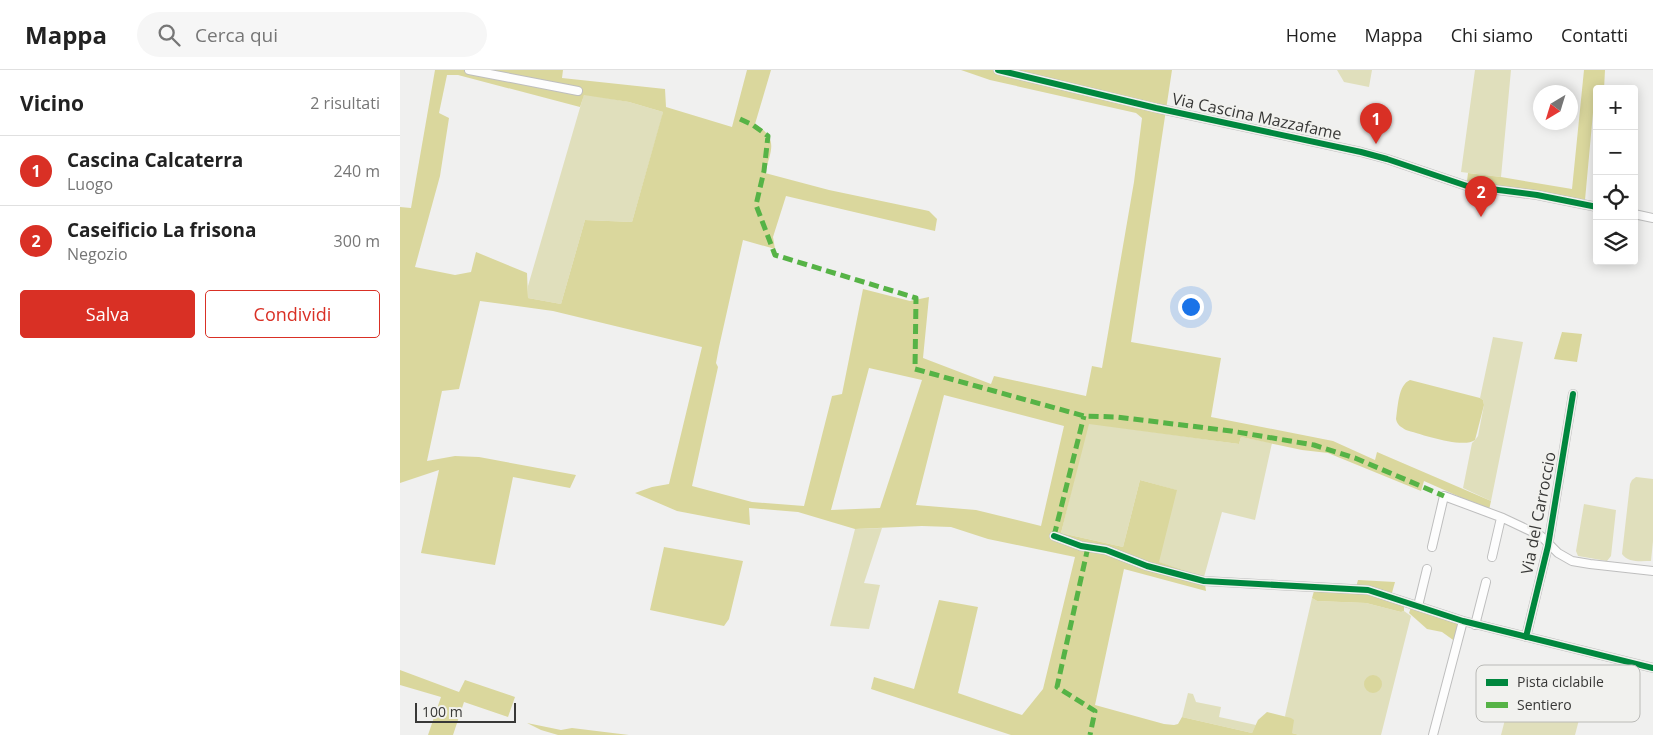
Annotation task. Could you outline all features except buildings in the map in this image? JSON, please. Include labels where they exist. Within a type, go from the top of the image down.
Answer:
[{"type":"street","points":[[469,70],[578,91]]},
{"type":"street","name":"Via Cascina Mazzafame","points":[[998,70],[1156,108],[1361,152],[1466,186],[1530,194],[1593,206]]},
{"type":"street","points":[[1638,215],[1653,218]]},
{"type":"street","name":"Via del Carroccio","points":[[1526,637],[1548,543],[1574,394]]},
{"type":"street","points":[[1432,547],[1444,496],[1541,536],[1560,555],[1576,562],[1653,571]]},
{"type":"street","points":[[1492,557],[1501,518]]},
{"type":"street","points":[[1054,536],[1076,545],[1106,550],[1138,564],[1204,581],[1364,590],[1475,625],[1653,668]]},
{"type":"street","points":[[1418,606],[1427,569]]},
{"type":"street","points":[[1475,625],[1486,582]]},
{"type":"street","points":[[1433,735],[1463,621]]},
{"type":"green space","points":[[1337,70],[1372,70],[1369,87],[1344,82]]},
{"type":"green space","points":[[1475,70],[1511,70],[1501,177],[1461,172]]},
{"type":"green space","points":[[584,94],[629,102],[663,112],[662,117],[632,222],[585,220],[561,304],[528,298],[528,286]]},
{"type":"green space","points":[[1493,337],[1523,342],[1491,501],[1463,488],[1472,443],[1478,436],[1484,405],[1483,400],[1480,398]]},
{"type":"green space","points":[[1088,423],[1239,444],[1241,437],[1272,443],[1255,520],[1222,512],[1204,577],[1158,562],[1176,490],[1140,480],[1123,547],[1061,533]]},
{"type":"green space","points":[[1636,477],[1653,479],[1653,541],[1651,561],[1631,560],[1622,554],[1630,484]]},
{"type":"green space","points":[[1584,504],[1616,510],[1611,556],[1607,561],[1578,556],[1576,551]]},
{"type":"green space","points":[[882,528],[864,583],[880,585],[869,629],[830,626],[855,529]]},
{"type":"green space","points":[[1312,598],[1317,601],[1366,603],[1401,612],[1404,611],[1411,616],[1381,735],[1299,735],[1292,733],[1285,716]]},
{"type":"green space","points":[[1188,693],[1193,694],[1196,702],[1221,707],[1219,717],[1256,725],[1252,733],[1182,717]]},
{"type":"green space","points":[[1504,722],[1578,722],[1575,735],[1501,735]]},
{"type":"shaded area","points":[[435,70],[563,70],[562,78],[665,89],[666,107],[732,127],[747,70],[771,70],[755,124],[763,129],[770,140],[771,151],[765,173],[829,190],[929,211],[937,219],[935,231],[786,196],[773,237],[775,249],[743,240],[719,347],[716,363],[718,367],[692,486],[752,502],[804,506],[832,396],[842,394],[863,289],[910,301],[929,297],[923,358],[991,384],[994,376],[1086,396],[1092,366],[1102,368],[1134,182],[1142,118],[1136,113],[990,80],[961,70],[1172,70],[1131,342],[1221,358],[1211,417],[1333,441],[1375,460],[1377,452],[1491,501],[1489,510],[1424,481],[1421,491],[1328,453],[1302,450],[1241,437],[1239,444],[1089,424],[1061,533],[1123,547],[1140,480],[1177,490],[1159,562],[1204,577],[1206,591],[1124,569],[1095,705],[1164,724],[1178,724],[1182,717],[1252,733],[1258,720],[1267,712],[1294,720],[1292,733],[1299,735],[1011,735],[871,689],[874,677],[914,689],[939,600],[978,607],[958,693],[1022,715],[1043,689],[1075,557],[988,539],[951,527],[922,526],[855,529],[798,512],[749,508],[750,525],[677,511],[635,493],[669,484],[702,347],[553,311],[480,301],[459,389],[442,391],[427,461],[455,456],[479,457],[576,475],[570,488],[513,477],[495,565],[421,553],[439,470],[400,483],[400,207],[411,208]],"holes":[[[447,75],[458,75],[580,107],[584,95],[629,102],[663,112],[632,222],[585,220],[561,304],[528,298],[527,273],[476,252],[471,272],[455,275],[415,267],[440,176],[449,118],[439,113]],[[869,368],[922,380],[880,508],[831,510]],[[944,395],[1064,426],[1041,526],[976,510],[916,505]]]},
{"type":"shaded area","points":[[1584,70],[1605,70],[1604,85],[1593,85],[1593,113],[1585,200],[1467,181],[1468,173],[1572,189]]},
{"type":"shaded area","points":[[1562,332],[1582,334],[1577,362],[1554,359]]},
{"type":"shaded area","points":[[1410,380],[1483,400],[1484,405],[1475,440],[1461,443],[1452,442],[1406,430],[1400,426],[1396,419],[1399,397],[1403,387]]},
{"type":"shaded area","points":[[664,547],[743,561],[729,619],[724,626],[650,610]]},
{"type":"shaded area","points":[[1358,580],[1395,582],[1390,600],[1404,605],[1404,611],[1401,612],[1366,603],[1317,601],[1312,598],[1314,591],[1355,591]]},
{"type":"shaded area","points":[[1411,607],[1456,622],[1459,625],[1456,642],[1442,632],[1427,629],[1409,613]]},
{"type":"shaded area","points":[[400,670],[459,692],[465,680],[515,697],[508,717],[464,702],[453,735],[428,735],[441,697],[400,685]]},
{"type":"shaded area","points":[[1373,675],[1379,678],[1382,684],[1379,690],[1373,693],[1367,690],[1364,684],[1367,678]]},
{"type":"shaded area","points":[[527,723],[561,730],[572,728],[629,735],[558,735]]},
{"type":"marked path","points":[[740,119],[753,125],[768,136],[764,171],[756,205],[775,255],[916,298],[915,369],[1084,416],[1117,417],[1231,431],[1314,445],[1355,458],[1444,496]]},
{"type":"marked path","points":[[1054,536],[1084,416]]},
{"type":"marked path","points":[[1088,547],[1057,687],[1095,711],[1090,735]]},
{"type":"cycle path","points":[[998,70],[1156,108],[1361,152],[1467,186],[1537,195],[1593,206]]},
{"type":"cycle path","points":[[1526,637],[1548,546],[1573,394]]},
{"type":"cycle path","points":[[1054,536],[1081,546],[1106,550],[1147,566],[1204,581],[1368,590],[1463,621],[1653,668]]},
{"type":"place","name":"Cascina Calcaterra","points":[[1376,144]]},
{"type":"place","name":"Caseificio La frisona","points":[[1481,217]]}]
